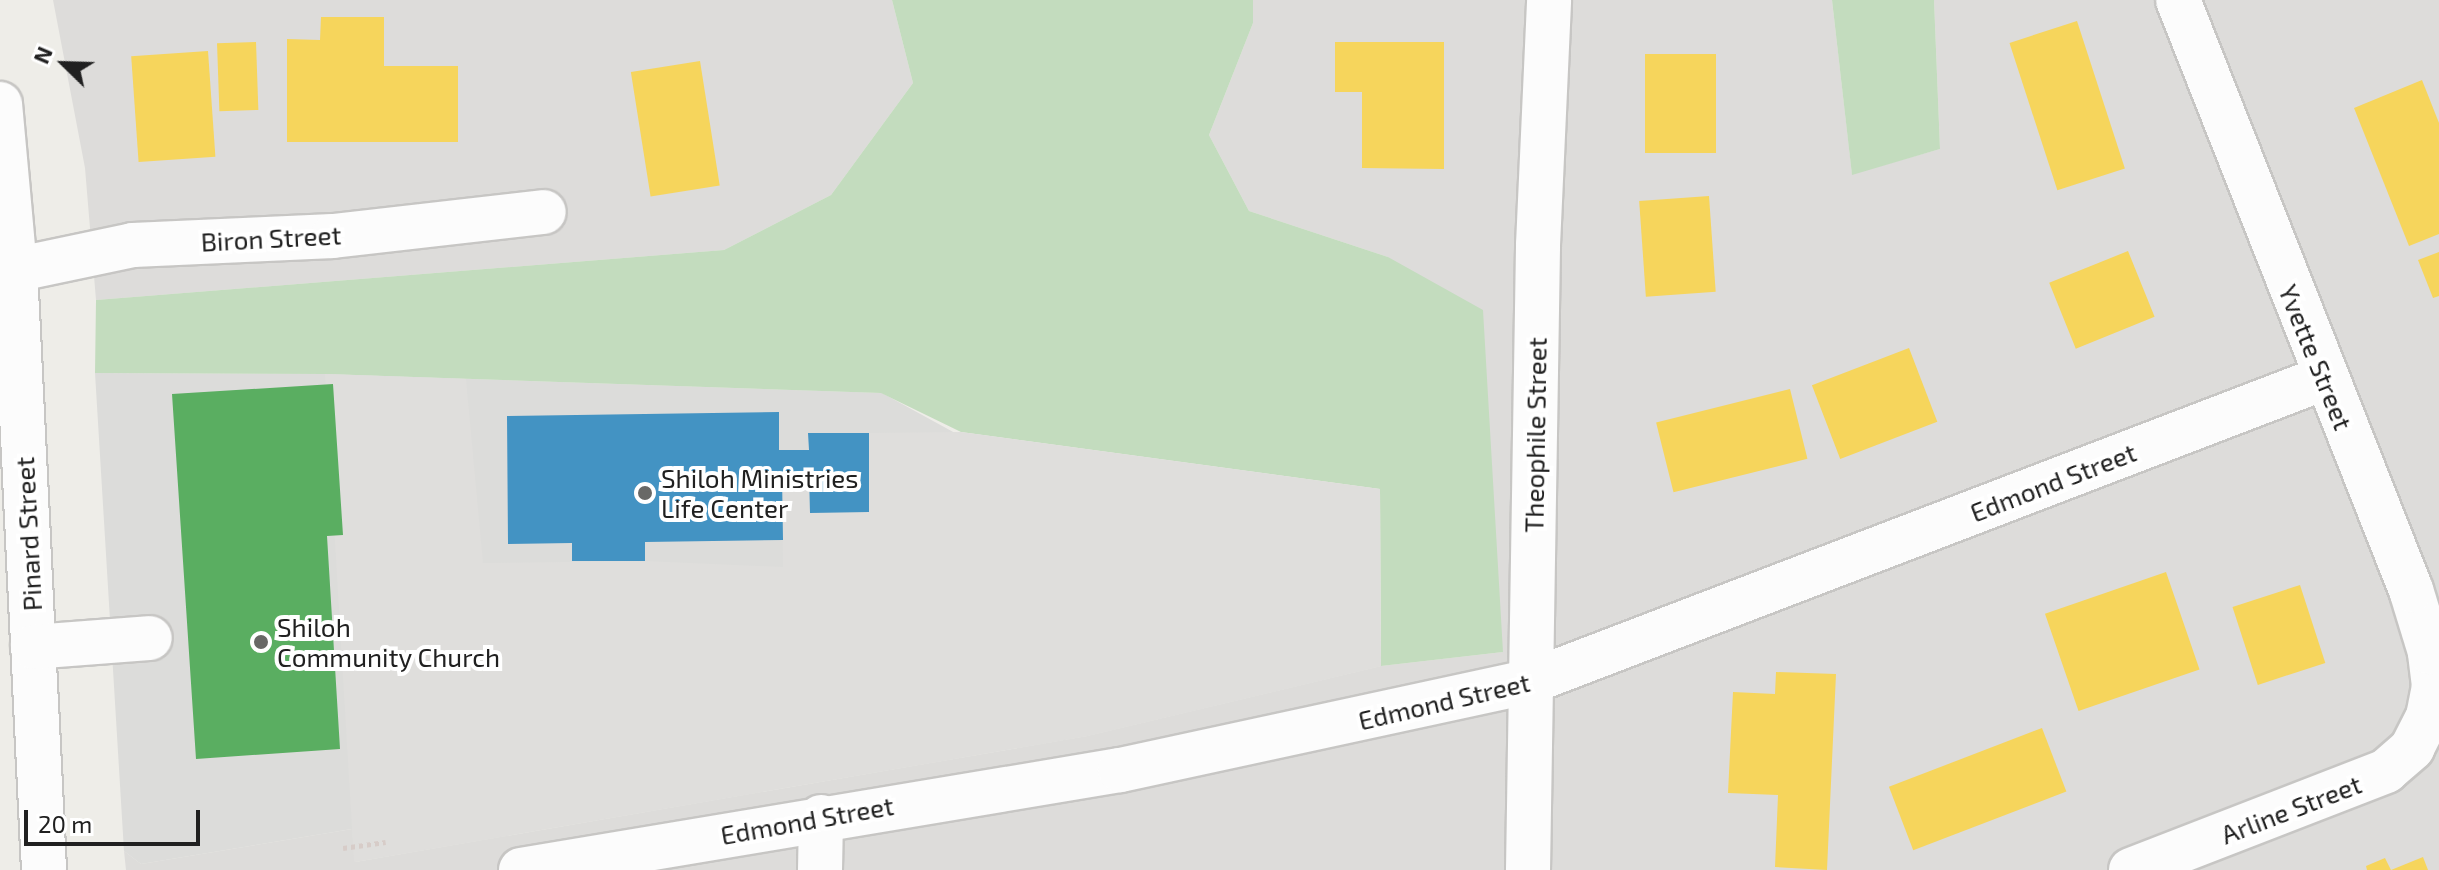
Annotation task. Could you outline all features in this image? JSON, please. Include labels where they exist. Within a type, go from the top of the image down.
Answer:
[{"type":"street","name":"Theophile Street","points":[[1528,870],[1538,245],[1549,0]]},
{"type":"street","name":"Yvette Street","points":[[2178,0],[2324,378],[2411,590],[2430,652],[2434,686],[2428,717]]},
{"type":"street","name":"Pinard Street","points":[[0,104],[7,272],[33,647],[44,870]]},
{"type":"street","name":"Biron Street","points":[[7,272],[133,245],[333,236],[544,212]]},
{"type":"street","name":"Edmond Street","points":[[521,870],[821,817],[1120,770],[1532,681],[2324,378]]},
{"type":"street","points":[[33,647],[150,638]]},
{"type":"street","name":"Arline Street","points":[[2131,870],[2386,771],[2412,748],[2428,717]]},
{"type":"street","points":[[820,870],[821,817]]},
{"type":"path","points":[[343,848],[386,842]]},
{"type":"shaded area","points":[[53,0],[892,0],[913,83],[831,195],[724,250],[96,300],[85,168]]},
{"type":"shaded area","points":[[1253,0],[1832,0],[1852,174],[1940,149],[1934,0],[2439,0],[2439,870],[126,870],[124,851],[141,864],[352,829],[355,862],[1087,736],[1381,666],[1503,652],[1388,257],[1249,211],[1209,135],[1253,23]]},
{"type":"shaded area","points":[[95,373],[325,374],[882,393],[1381,666],[1087,736],[354,862],[352,829],[141,864],[124,851]]},
{"type":"shaded area","points":[[325,374],[466,379],[483,563],[645,561],[783,567],[782,474],[809,474],[810,513],[869,512],[869,433],[961,432],[1380,489],[1381,666],[1087,736],[354,862]]},
{"type":"green space","points":[[892,0],[1253,0],[1253,23],[1209,135],[1249,211],[1388,257],[1483,310],[1503,652],[1381,666],[1380,489],[961,432],[881,393],[326,374],[95,373],[96,300],[724,250],[831,195],[913,83]]},
{"type":"green space","points":[[1832,0],[1934,0],[1940,149],[1852,175]]},
{"type":"building: Homes","points":[[321,17],[384,17],[384,66],[458,66],[458,142],[287,142],[287,39],[320,40]]},
{"type":"building: Homes","points":[[2077,21],[2125,168],[2057,190],[2009,43]]},
{"type":"building: Homes","points":[[256,42],[258,110],[219,111],[217,43]]},
{"type":"building: Homes","points":[[1335,42],[1444,42],[1444,169],[1362,168],[1362,92],[1335,92]]},
{"type":"building: Homes","points":[[208,51],[215,157],[139,162],[131,56]]},
{"type":"building: Homes","points":[[1645,54],[1716,54],[1716,153],[1645,153]]},
{"type":"building: Homes","points":[[700,61],[720,185],[651,196],[631,72]]},
{"type":"building: Homes","points":[[2422,80],[2439,123],[2439,234],[2409,246],[2354,108]]},
{"type":"building: Homes","points":[[1709,196],[1716,292],[1646,297],[1639,201]]},
{"type":"building: Homes","points":[[2128,251],[2155,317],[2076,349],[2049,283]]},
{"type":"building: Homes","points":[[2439,252],[2439,296],[2433,298],[2418,260]]},
{"type":"building: Homes","points":[[1909,348],[1937,422],[1840,459],[1812,385]]},
{"type":"building: Homes","points":[[1790,389],[1807,459],[1674,492],[1656,422]]},
{"type":"building: Homes","points":[[2166,572],[2200,669],[2079,711],[2045,614]]},
{"type":"building: Homes","points":[[2300,585],[2325,663],[2258,685],[2232,607]]},
{"type":"building: Homes","points":[[1776,672],[1836,674],[1827,870],[1775,867],[1778,795],[1728,793],[1733,692],[1775,694]]},
{"type":"building: Homes","points":[[2042,728],[2066,791],[1913,850],[1889,787]]},
{"type":"building: Homes","points":[[2423,857],[2428,870],[2391,870]]},
{"type":"building: Homes","points":[[2385,858],[2391,870],[2367,870],[2366,866]]},
{"type":"building: Schools","name":"Shiloh Ministries Life Center","points":[[779,412],[779,450],[809,450],[808,433],[869,433],[869,512],[810,513],[809,474],[782,474],[783,540],[645,542],[645,561],[572,561],[572,543],[508,544],[507,416]]},
{"type":"building: Public","name":"Shiloh Community Church","points":[[333,384],[343,535],[327,536],[340,749],[196,759],[172,394]]},
{"type":"place","name":"Shiloh Ministries Life Center","points":[[645,493]]},
{"type":"place","name":"Shiloh Community Church","points":[[261,642]]}]
